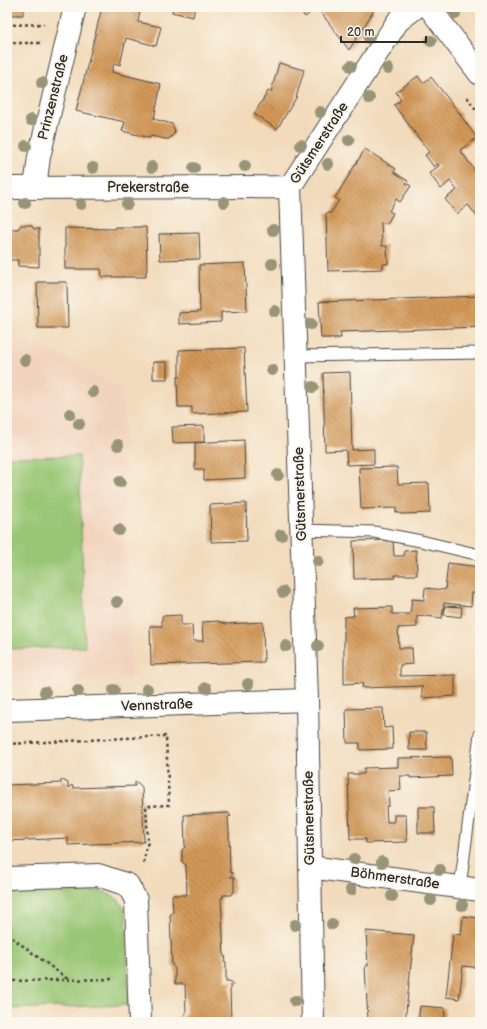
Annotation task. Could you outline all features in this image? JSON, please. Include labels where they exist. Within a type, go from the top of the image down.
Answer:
[{"type":"street","name":"Gütsmerstraße","points":[[314,1022],[307,700],[290,187],[398,21],[416,7]]},
{"type":"street","points":[[429,7],[480,74]]},
{"type":"street","name":"Prinzenstraße","points":[[35,187],[38,156],[73,15]]},
{"type":"street","name":"Prekerstraße","points":[[7,188],[290,187]]},
{"type":"street","name":"Vennstraße","points":[[7,710],[307,700]]},
{"type":"street","name":"Böhmerstraße","points":[[310,867],[470,888]]},
{"type":"street","points":[[7,878],[98,875],[128,885],[136,900],[140,1022]]},
{"type":"lane","points":[[295,356],[480,353]]},
{"type":"lane","points":[[301,530],[374,532],[421,541],[480,556]]},
{"type":"lane","points":[[470,888],[480,734]]},
{"type":"path","points":[[7,25],[73,15]]},
{"type":"path","points":[[7,43],[48,43],[66,46]]},
{"type":"path","points":[[7,744],[166,736],[169,805],[146,806],[148,843],[145,848],[145,860],[128,885]]},
{"type":"path","points":[[7,934],[70,980]]},
{"type":"path","points":[[7,982],[138,979]]},
{"type":"shaded area","points":[[286,7],[376,7],[376,13],[349,56],[315,12],[308,20],[294,17]]},
{"type":"shaded area","points":[[7,327],[122,388],[131,680],[7,684]]},
{"type":"green space","points":[[79,456],[85,647],[7,649],[7,457]]},
{"type":"green space","points":[[103,891],[118,899],[126,912],[129,1005],[7,1009],[7,894]]},
{"type":"building","points":[[7,7],[23,7],[23,15],[7,15]]},
{"type":"building","points":[[102,7],[141,7],[138,22],[161,27],[156,46],[126,38],[120,65],[114,63],[112,72],[161,84],[154,119],[172,124],[175,131],[169,139],[151,136],[150,138],[122,131],[125,122],[76,111]]},
{"type":"building","points":[[173,7],[195,7],[193,17],[172,12]]},
{"type":"building","points":[[298,7],[317,7],[305,17]]},
{"type":"building","points":[[317,7],[373,7],[373,12],[349,50]]},
{"type":"building","points":[[279,63],[304,70],[296,98],[277,129],[254,114],[268,91],[271,92]]},
{"type":"building","points":[[418,76],[423,83],[431,77],[477,138],[460,150],[479,176],[480,175],[480,220],[468,205],[457,214],[445,199],[457,190],[450,181],[441,189],[429,173],[439,166],[438,164],[434,167],[425,155],[429,152],[394,105],[401,100],[396,92]]},
{"type":"building","points":[[7,86],[9,86],[10,139],[7,139]]},
{"type":"building","points":[[365,149],[396,169],[394,172],[408,181],[406,183],[411,186],[400,202],[396,199],[389,211],[393,213],[387,224],[381,222],[382,246],[387,246],[388,264],[383,264],[383,269],[328,271],[326,213],[331,213],[339,200],[335,198]]},
{"type":"building","points":[[21,225],[31,225],[34,229],[39,229],[39,267],[18,266],[18,260],[7,260],[7,229],[18,229]]},
{"type":"building","points":[[115,227],[146,227],[146,277],[102,277],[101,269],[65,269],[65,228],[114,229]]},
{"type":"building","points":[[199,233],[200,259],[160,260],[159,234]]},
{"type":"building","points":[[245,263],[247,311],[221,312],[221,322],[179,324],[179,313],[200,312],[199,265]]},
{"type":"building","points":[[37,282],[67,282],[68,328],[38,328]]},
{"type":"building","points":[[480,296],[480,327],[340,332],[341,338],[321,338],[319,302]]},
{"type":"building","points":[[244,348],[247,412],[192,414],[192,407],[178,407],[177,377],[179,377],[179,350]]},
{"type":"building","points":[[153,362],[167,362],[167,379],[153,379]]},
{"type":"building","points":[[350,372],[352,450],[374,449],[374,464],[347,465],[346,450],[325,451],[323,373]]},
{"type":"building","points":[[204,426],[204,442],[173,443],[172,427]]},
{"type":"building","points":[[244,440],[245,478],[204,480],[204,469],[195,469],[195,443]]},
{"type":"building","points":[[397,467],[398,484],[429,483],[430,513],[402,514],[396,512],[396,508],[361,509],[359,468]]},
{"type":"building","points":[[246,503],[247,541],[211,542],[210,505]]},
{"type":"building","points":[[393,540],[394,556],[404,556],[404,551],[416,550],[417,575],[395,575],[395,578],[354,579],[353,541]]},
{"type":"building","points":[[448,563],[480,567],[480,594],[472,593],[471,606],[444,603],[442,618],[417,615],[417,627],[398,628],[399,648],[412,648],[413,664],[400,665],[400,676],[455,675],[455,696],[422,698],[422,686],[363,688],[362,683],[344,684],[344,617],[354,616],[353,608],[392,607],[392,614],[410,614],[412,599],[424,600],[425,588],[445,590]]},
{"type":"building","points":[[445,606],[462,607],[461,617],[444,615]]},
{"type":"building","points":[[181,615],[181,625],[192,625],[193,641],[203,641],[202,622],[218,621],[226,624],[263,622],[264,662],[151,665],[150,626],[162,626],[162,616]]},
{"type":"building","points":[[383,708],[384,728],[392,727],[393,749],[360,750],[360,743],[347,743],[346,709]]},
{"type":"building","points":[[409,732],[426,732],[427,750],[409,750]]},
{"type":"building","points":[[451,757],[452,776],[410,778],[410,776],[400,776],[401,790],[388,791],[389,806],[386,806],[387,822],[394,822],[394,815],[406,815],[407,842],[366,843],[366,839],[350,839],[348,774],[364,774],[364,768],[398,767],[398,758]]},
{"type":"building","points":[[61,779],[68,783],[68,788],[72,785],[73,788],[135,786],[135,782],[137,782],[142,787],[144,842],[68,845],[68,838],[7,841],[7,785],[61,783]]},
{"type":"building","points":[[418,807],[434,807],[435,833],[418,833]]},
{"type":"building","points":[[228,813],[231,816],[228,817],[230,872],[233,873],[230,877],[234,877],[234,892],[231,895],[223,895],[223,898],[221,898],[224,957],[226,957],[224,962],[226,962],[226,981],[233,983],[230,985],[231,1022],[183,1022],[183,1017],[186,1013],[185,984],[175,984],[175,969],[172,965],[170,915],[173,912],[172,895],[187,895],[186,865],[182,862],[182,850],[185,847],[184,815]]},
{"type":"building","points":[[463,916],[480,918],[480,968],[463,966],[459,999],[446,997],[453,934],[461,935]]},
{"type":"building","points":[[366,931],[414,935],[405,1022],[368,1021],[365,966],[368,966]]},
{"type":"building","points":[[420,1006],[445,1008],[444,1022],[418,1022]]}]
